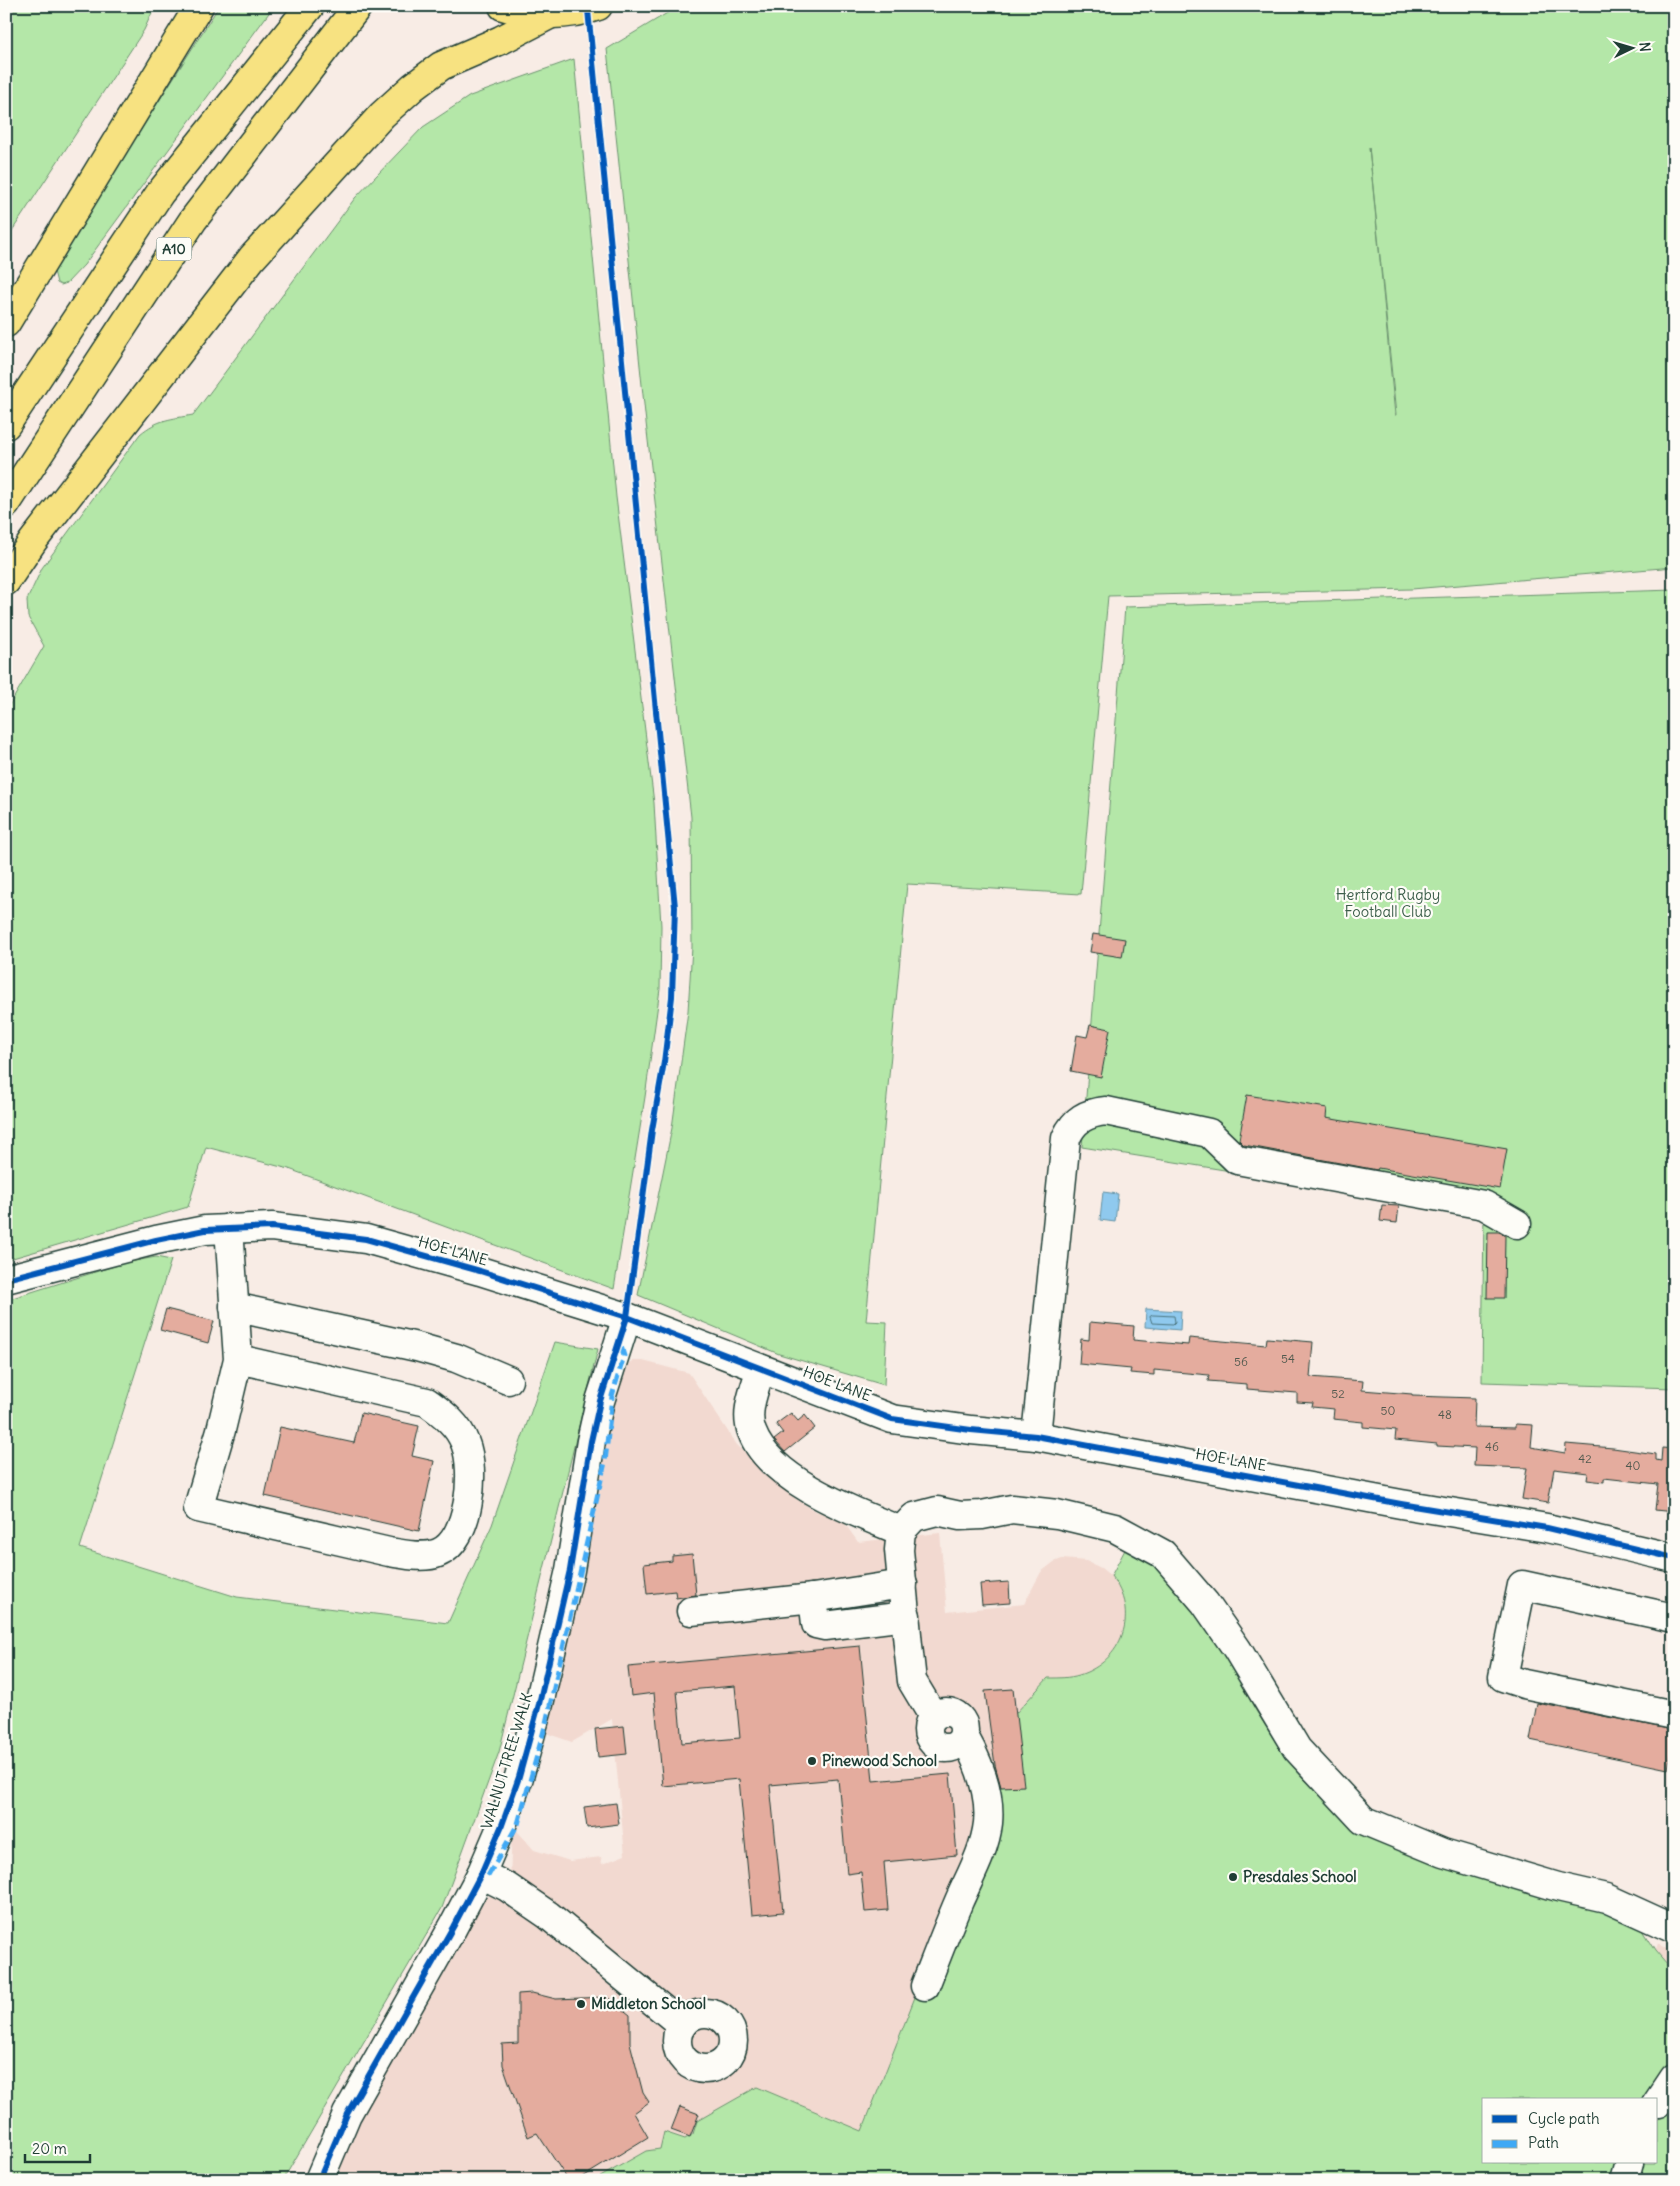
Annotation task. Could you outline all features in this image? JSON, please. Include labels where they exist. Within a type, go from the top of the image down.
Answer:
[{"type":"highway","points":[[6,323],[199,6]]},
{"type":"highway","name":"A10","points":[[6,425],[160,193],[310,6]]},
{"type":"highway","name":"A10","points":[[6,504],[193,220],[358,6]]},
{"type":"highway","points":[[503,6],[551,14],[588,10],[598,6]]},
{"type":"highway","points":[[6,580],[32,542],[252,258],[382,115],[413,87],[441,66],[501,40],[551,14]]},
{"type":"street","points":[[1036,1436],[1066,1138],[1071,1126],[1079,1119],[1094,1112],[1106,1110],[1209,1133],[1237,1160],[1484,1205],[1517,1224]]},
{"type":"street","name":"HOE LANE","points":[[6,1279],[156,1240],[205,1230],[272,1227],[366,1239],[480,1271],[627,1316],[892,1419],[971,1430],[1036,1436],[1401,1504],[1547,1528],[1674,1558]]},
{"type":"street","points":[[229,1228],[238,1359],[221,1430],[198,1508],[389,1552],[416,1556],[438,1553],[453,1542],[462,1520],[472,1485],[471,1463],[466,1443],[459,1430],[445,1415],[427,1402],[238,1359]]},
{"type":"street","points":[[234,1307],[417,1347],[456,1358],[508,1380]]},
{"type":"street","name":"WALNUT TREE WALK","points":[[319,2180],[347,2114],[453,1927],[481,1874],[502,1825],[539,1704],[570,1570],[591,1441],[600,1401],[627,1316]]},
{"type":"street","points":[[761,1369],[750,1402],[751,1432],[767,1456],[794,1479],[823,1498],[902,1531]]},
{"type":"street","points":[[925,1986],[978,1857],[988,1821],[983,1779],[964,1736],[956,1746],[945,1748],[934,1744],[928,1733],[928,1727],[933,1716],[912,1681],[900,1550],[902,1531],[914,1517],[936,1511],[960,1516],[982,1516],[1012,1509],[1056,1514],[1115,1528],[1163,1554],[1205,1603],[1237,1649],[1297,1749],[1363,1820],[1443,1853],[1558,1887],[1606,1898],[1674,1929]]},
{"type":"street","points":[[691,1611],[813,1598],[903,1584]]},
{"type":"street","points":[[1674,1618],[1522,1585],[1503,1677],[1524,1684],[1674,1715]]},
{"type":"street","points":[[813,1598],[816,1624],[825,1626],[906,1616]]},
{"type":"street","points":[[481,1874],[507,1887],[548,1915],[682,2025]]},
{"type":"street","points":[[1658,2102],[1674,2078]]},
{"type":"street","points":[[1625,2180],[1629,2164]]},
{"type":"shaded area","points":[[633,1361],[643,1361],[689,1373],[737,1445],[796,1499],[815,1511],[842,1520],[858,1542],[940,1533],[947,1612],[1024,1604],[1041,1572],[1054,1562],[1062,1559],[1086,1561],[1101,1568],[1111,1576],[1127,1546],[1231,1664],[1255,1709],[1285,1757],[1330,1805],[1367,1832],[1635,1919],[1655,1950],[1657,1944],[1674,1955],[1674,2180],[327,2180],[478,1897],[502,1896],[510,1883],[512,1825],[534,1850],[570,1861],[601,1857],[602,1864],[625,1855],[612,1719],[572,1742],[534,1729],[619,1371]]},
{"type":"green space","points":[[6,6],[155,6],[144,30],[6,240]]},
{"type":"green space","points":[[219,6],[274,6],[84,265],[67,283],[61,285],[57,283],[54,271],[59,259]]},
{"type":"green space","points":[[679,6],[1674,6],[1674,567],[1412,589],[1108,596],[1081,894],[907,884],[866,1321],[887,1322],[884,1385],[779,1354],[638,1295],[672,1128],[688,1011],[692,947],[691,817],[645,414],[607,49]],"holes":[[[1369,147],[1396,415],[1395,415]]]},
{"type":"green space","points":[[574,59],[616,497],[654,803],[661,926],[660,989],[645,1097],[614,1289],[289,1169],[206,1147],[188,1207],[6,1260],[6,711],[44,646],[28,617],[27,600],[42,568],[140,434],[159,422],[193,415],[355,198],[423,127],[470,96]]},
{"type":"green space","name":"Hertford Rugby Football Club","points":[[1674,590],[1674,1388],[1482,1382],[1484,1212],[1082,1147],[1125,607]]},
{"type":"green space","points":[[156,1257],[171,1260],[80,1548],[237,1597],[448,1623],[492,1525],[555,1342],[598,1349],[499,1752],[442,1908],[283,2180],[6,2180],[6,1300],[124,1263]]},
{"type":"green space","name":"Presdales School","points":[[1127,1546],[1156,1563],[1179,1583],[1231,1664],[1255,1709],[1285,1757],[1330,1805],[1367,1832],[1635,1919],[1655,1951],[1674,1973],[1674,2070],[1655,2098],[1482,2098],[1482,2164],[1624,2164],[1619,2180],[595,2180],[646,2151],[660,2149],[664,2132],[685,2139],[693,2134],[697,2121],[757,2087],[862,2131],[980,1833],[981,1783],[1010,1780],[1004,1726],[1048,1678],[1064,1678],[1079,1675],[1107,1659],[1116,1647],[1122,1634],[1125,1620],[1124,1605],[1120,1590],[1111,1576]]},
{"type":"green space","points":[[1674,2094],[1674,2180],[1633,2180],[1637,2164],[1658,2164],[1658,2119]]},
{"type":"water","points":[[1103,1192],[1118,1194],[1115,1222],[1100,1220]]},
{"type":"water","points":[[1146,1309],[1181,1311],[1180,1330],[1145,1327]]},
{"type":"building","points":[[1093,934],[1125,939],[1122,957],[1090,952]]},
{"type":"building","points":[[1090,1025],[1110,1029],[1101,1077],[1071,1071],[1077,1035],[1087,1037]]},
{"type":"building","points":[[1247,1095],[1327,1108],[1326,1118],[1507,1149],[1500,1189],[1378,1168],[1377,1170],[1244,1145],[1239,1140]]},
{"type":"building","points":[[1382,1205],[1399,1206],[1397,1223],[1380,1221]]},
{"type":"building","points":[[1488,1232],[1499,1232],[1505,1235],[1504,1298],[1487,1298]]},
{"type":"building","points":[[166,1309],[214,1321],[208,1343],[160,1330]]},
{"type":"building","points":[[1090,1322],[1134,1326],[1133,1340],[1188,1345],[1189,1338],[1266,1345],[1267,1338],[1313,1342],[1310,1377],[1363,1381],[1362,1390],[1412,1394],[1412,1396],[1475,1398],[1474,1427],[1515,1428],[1515,1424],[1533,1425],[1531,1447],[1565,1453],[1566,1444],[1613,1448],[1656,1454],[1656,1460],[1661,1461],[1662,1448],[1674,1449],[1674,1512],[1655,1510],[1658,1484],[1604,1478],[1604,1482],[1587,1480],[1588,1473],[1554,1469],[1548,1503],[1522,1499],[1527,1468],[1474,1466],[1475,1448],[1437,1446],[1437,1444],[1395,1440],[1396,1430],[1363,1427],[1363,1422],[1333,1419],[1334,1409],[1312,1407],[1313,1403],[1297,1402],[1297,1393],[1247,1389],[1247,1384],[1208,1381],[1209,1375],[1154,1370],[1154,1375],[1130,1373],[1131,1369],[1079,1364],[1081,1339],[1089,1340]]},
{"type":"building","points":[[361,1413],[419,1426],[412,1456],[434,1461],[419,1531],[265,1496],[280,1427],[354,1443]]},
{"type":"building","points":[[791,1413],[798,1421],[805,1415],[815,1428],[785,1452],[774,1440],[783,1433],[776,1424]]},
{"type":"building","points":[[692,1554],[696,1595],[676,1598],[675,1591],[647,1594],[644,1564],[672,1561],[672,1556]]},
{"type":"building","points":[[1009,1582],[1010,1603],[982,1605],[980,1584]]},
{"type":"building","points":[[860,1646],[873,1781],[950,1774],[957,1855],[884,1862],[888,1910],[865,1912],[861,1872],[847,1874],[838,1779],[770,1785],[783,1912],[752,1915],[739,1779],[663,1786],[654,1693],[631,1696],[628,1667]],"holes":[[[735,1686],[740,1738],[682,1743],[677,1691]]]},
{"type":"building","points":[[1013,1689],[1024,1786],[1001,1787],[995,1765],[985,1691]]},
{"type":"building","points":[[1537,1703],[1674,1730],[1668,1769],[1530,1740]]},
{"type":"building","points":[[624,1726],[627,1754],[598,1757],[595,1729]]},
{"type":"building","points":[[616,1803],[619,1824],[587,1828],[584,1807]]},
{"type":"building","points":[[532,1993],[556,1999],[607,1997],[630,2015],[630,2043],[643,2093],[649,2102],[634,2113],[648,2137],[578,2180],[568,2180],[537,2133],[528,2137],[503,2065],[502,2044],[518,2043],[518,1994]]},
{"type":"building","points":[[680,2107],[699,2114],[690,2137],[671,2130]]},
{"type":"marked path","points":[[488,1876],[518,1824],[546,1723],[605,1462],[612,1396],[624,1356],[620,1343]]},
{"type":"cycle path","points":[[319,2180],[347,2114],[481,1874],[502,1825],[519,1777],[539,1704],[570,1570],[591,1441],[600,1401],[627,1317],[652,1130],[664,1062],[672,997],[675,907],[588,10]]},
{"type":"cycle path","points":[[6,1279],[156,1240],[205,1230],[272,1227],[366,1239],[480,1271],[627,1317],[892,1419],[971,1430],[1036,1436],[1401,1504],[1547,1528],[1674,1558]]},
{"type":"place","name":"Pinewood School","points":[[812,1761]]},
{"type":"place","name":"Presdales School","points":[[1233,1877]]},
{"type":"place","name":"Middleton School","points":[[581,2004]]}]
